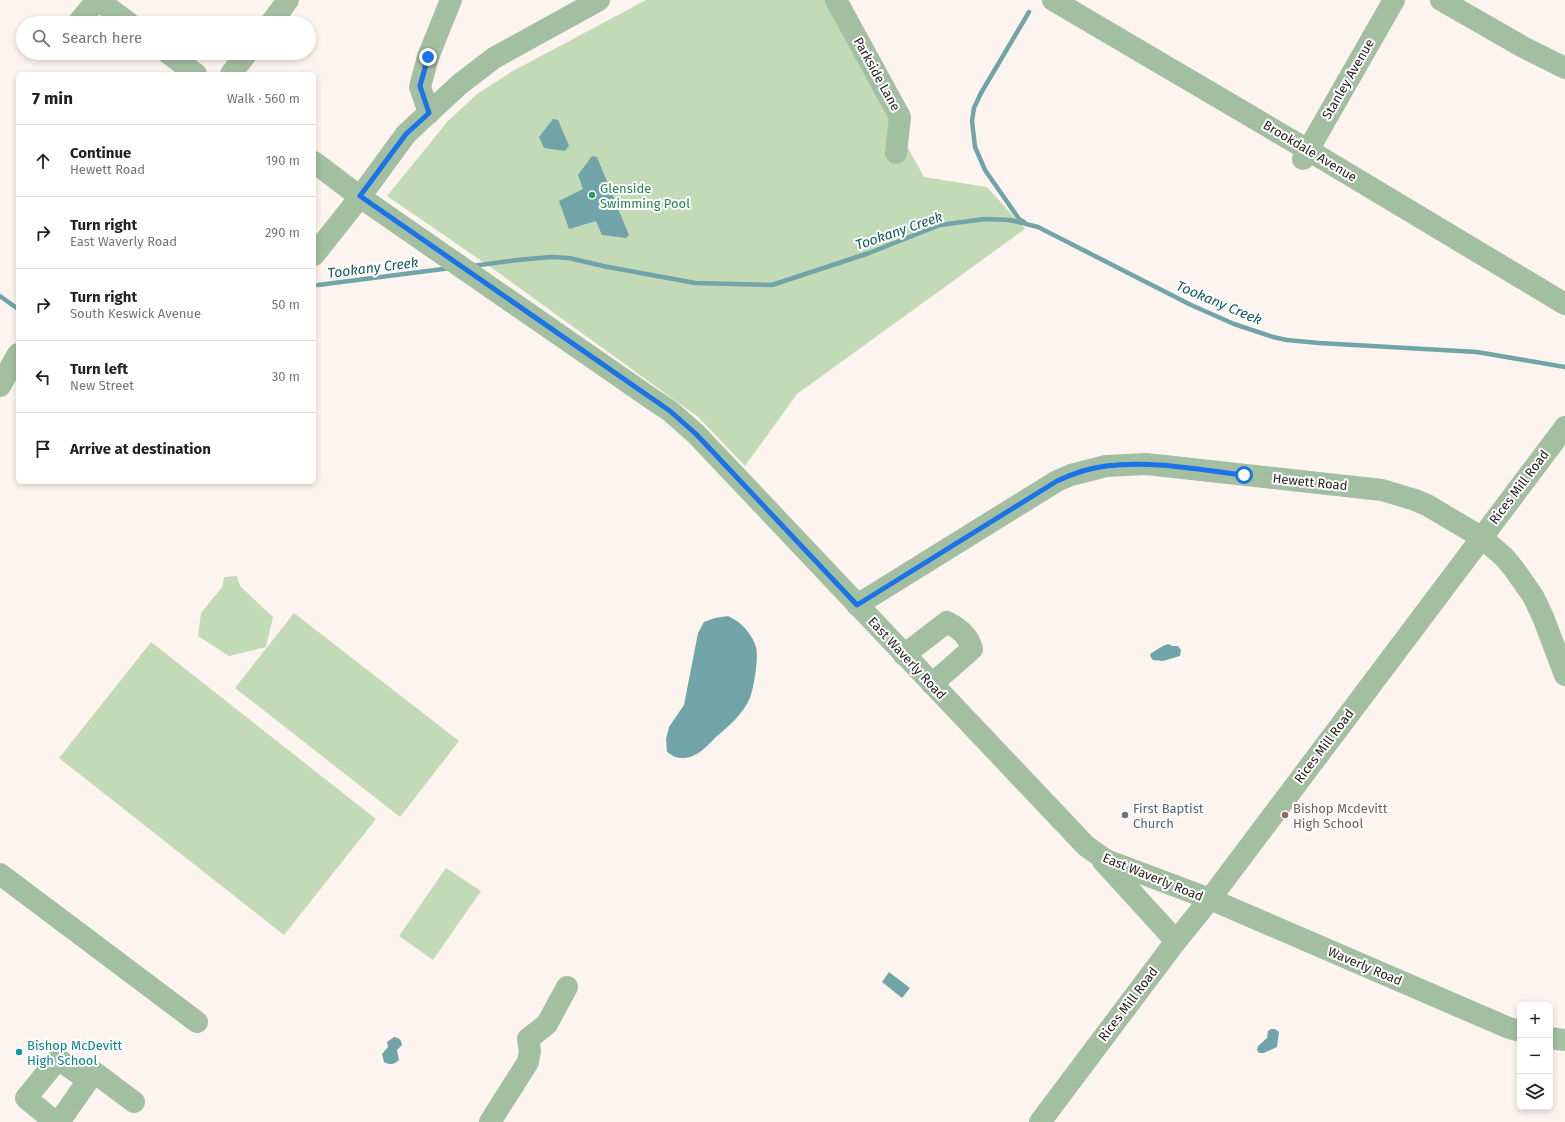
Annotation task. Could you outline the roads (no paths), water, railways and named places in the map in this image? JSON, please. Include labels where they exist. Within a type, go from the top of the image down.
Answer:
[{"type":"street","points":[[275,16],[288,0]]},
{"type":"street","points":[[429,113],[420,86],[428,57],[451,0]]},
{"type":"street","name":"Parkside Lane","points":[[836,0],[900,117],[896,153]]},
{"type":"street","name":"Brookdale Avenue","points":[[1053,0],[1305,154],[1565,304]]},
{"type":"street","name":"Stanley Avenue","points":[[1305,154],[1394,0]]},
{"type":"street","points":[[1441,0],[1523,47],[1565,68]]},
{"type":"street","points":[[87,16],[105,2],[121,16]]},
{"type":"street","points":[[316,252],[406,134],[460,84],[494,58],[587,2]]},
{"type":"street","points":[[177,60],[193,72]]},
{"type":"street","points":[[233,72],[242,60]]},
{"type":"street","name":"East Waverly Road","points":[[316,163],[360,196],[670,411],[857,605],[1078,839],[1096,854],[1176,942]]},
{"type":"street","points":[[0,386],[16,358]]},
{"type":"street","name":"Rices Mill Road","points":[[1040,1122],[1210,899],[1565,427]]},
{"type":"street","name":"Hewett Road","points":[[857,605],[1057,481],[1076,473],[1106,466],[1146,464],[1382,490],[1428,505],[1481,537],[1504,557],[1514,569],[1533,596],[1543,617],[1565,675]]},
{"type":"street","points":[[904,655],[946,622],[957,627],[970,641],[972,649],[932,684]]},
{"type":"street","name":"East Waverly Road","points":[[1096,854],[1106,860],[1210,899]]},
{"type":"street","points":[[0,874],[197,1022]]},
{"type":"street","name":"Waverly Road","points":[[1210,899],[1517,1031]]},
{"type":"street","points":[[490,1122],[528,1062],[530,1051],[528,1039],[547,1024],[567,987]]},
{"type":"street","points":[[1553,1038],[1565,1040]]},
{"type":"street","points":[[54,1122],[26,1098],[58,1059],[88,1080]]},
{"type":"street","points":[[59,1122],[94,1072],[134,1102]]},
{"type":"water","points":[[553,119],[558,120],[569,146],[565,151],[544,148],[539,137]]},
{"type":"water","name":"Glenside Swimming Pool","points":[[592,156],[597,157],[629,235],[626,238],[602,235],[596,221],[569,229],[559,201],[583,189],[578,175]]},
{"type":"water","points":[[728,616],[745,628],[756,647],[756,672],[750,698],[744,709],[726,729],[700,752],[686,758],[675,757],[667,752],[666,739],[669,727],[684,705],[698,633],[704,622],[715,618]]},
{"type":"water","points":[[1169,644],[1172,646],[1178,646],[1181,650],[1180,656],[1163,661],[1153,660],[1150,656],[1151,653],[1164,645]]},
{"type":"water","points":[[889,972],[910,988],[902,998],[882,982]]},
{"type":"water","points":[[1275,1029],[1279,1032],[1277,1047],[1264,1053],[1259,1053],[1257,1050],[1258,1046],[1267,1038],[1268,1031]]},
{"type":"water","points":[[394,1037],[400,1040],[402,1045],[397,1050],[399,1060],[394,1064],[390,1064],[384,1062],[382,1054],[388,1047],[387,1042]]},
{"type":"waterway","points":[[1024,222],[1019,219],[985,170],[975,147],[972,121],[974,108],[981,93],[1029,12]]},
{"type":"waterway","name":"Tookany Creek","points":[[472,266],[551,257],[569,258],[603,266],[695,283],[772,285],[869,253],[940,225],[985,219],[1010,220],[1038,227],[1191,305],[1234,324],[1273,337],[1319,343],[1477,352],[1565,367]]},
{"type":"waterway","name":"Tookany Creek","points":[[318,285],[451,268]]},
{"type":"waterway","name":"Tookany Creek","points":[[0,296],[16,308]]},
{"type":"place","name":"Glenside Swimming Pool","points":[[592,195]]},
{"type":"place","name":"First Baptist Church","points":[[1125,815]]},
{"type":"place","name":"Bishop Mcdevitt High School","points":[[1285,815]]},
{"type":"place","name":"Bishop McDevitt High School","points":[[19,1052]]}]
